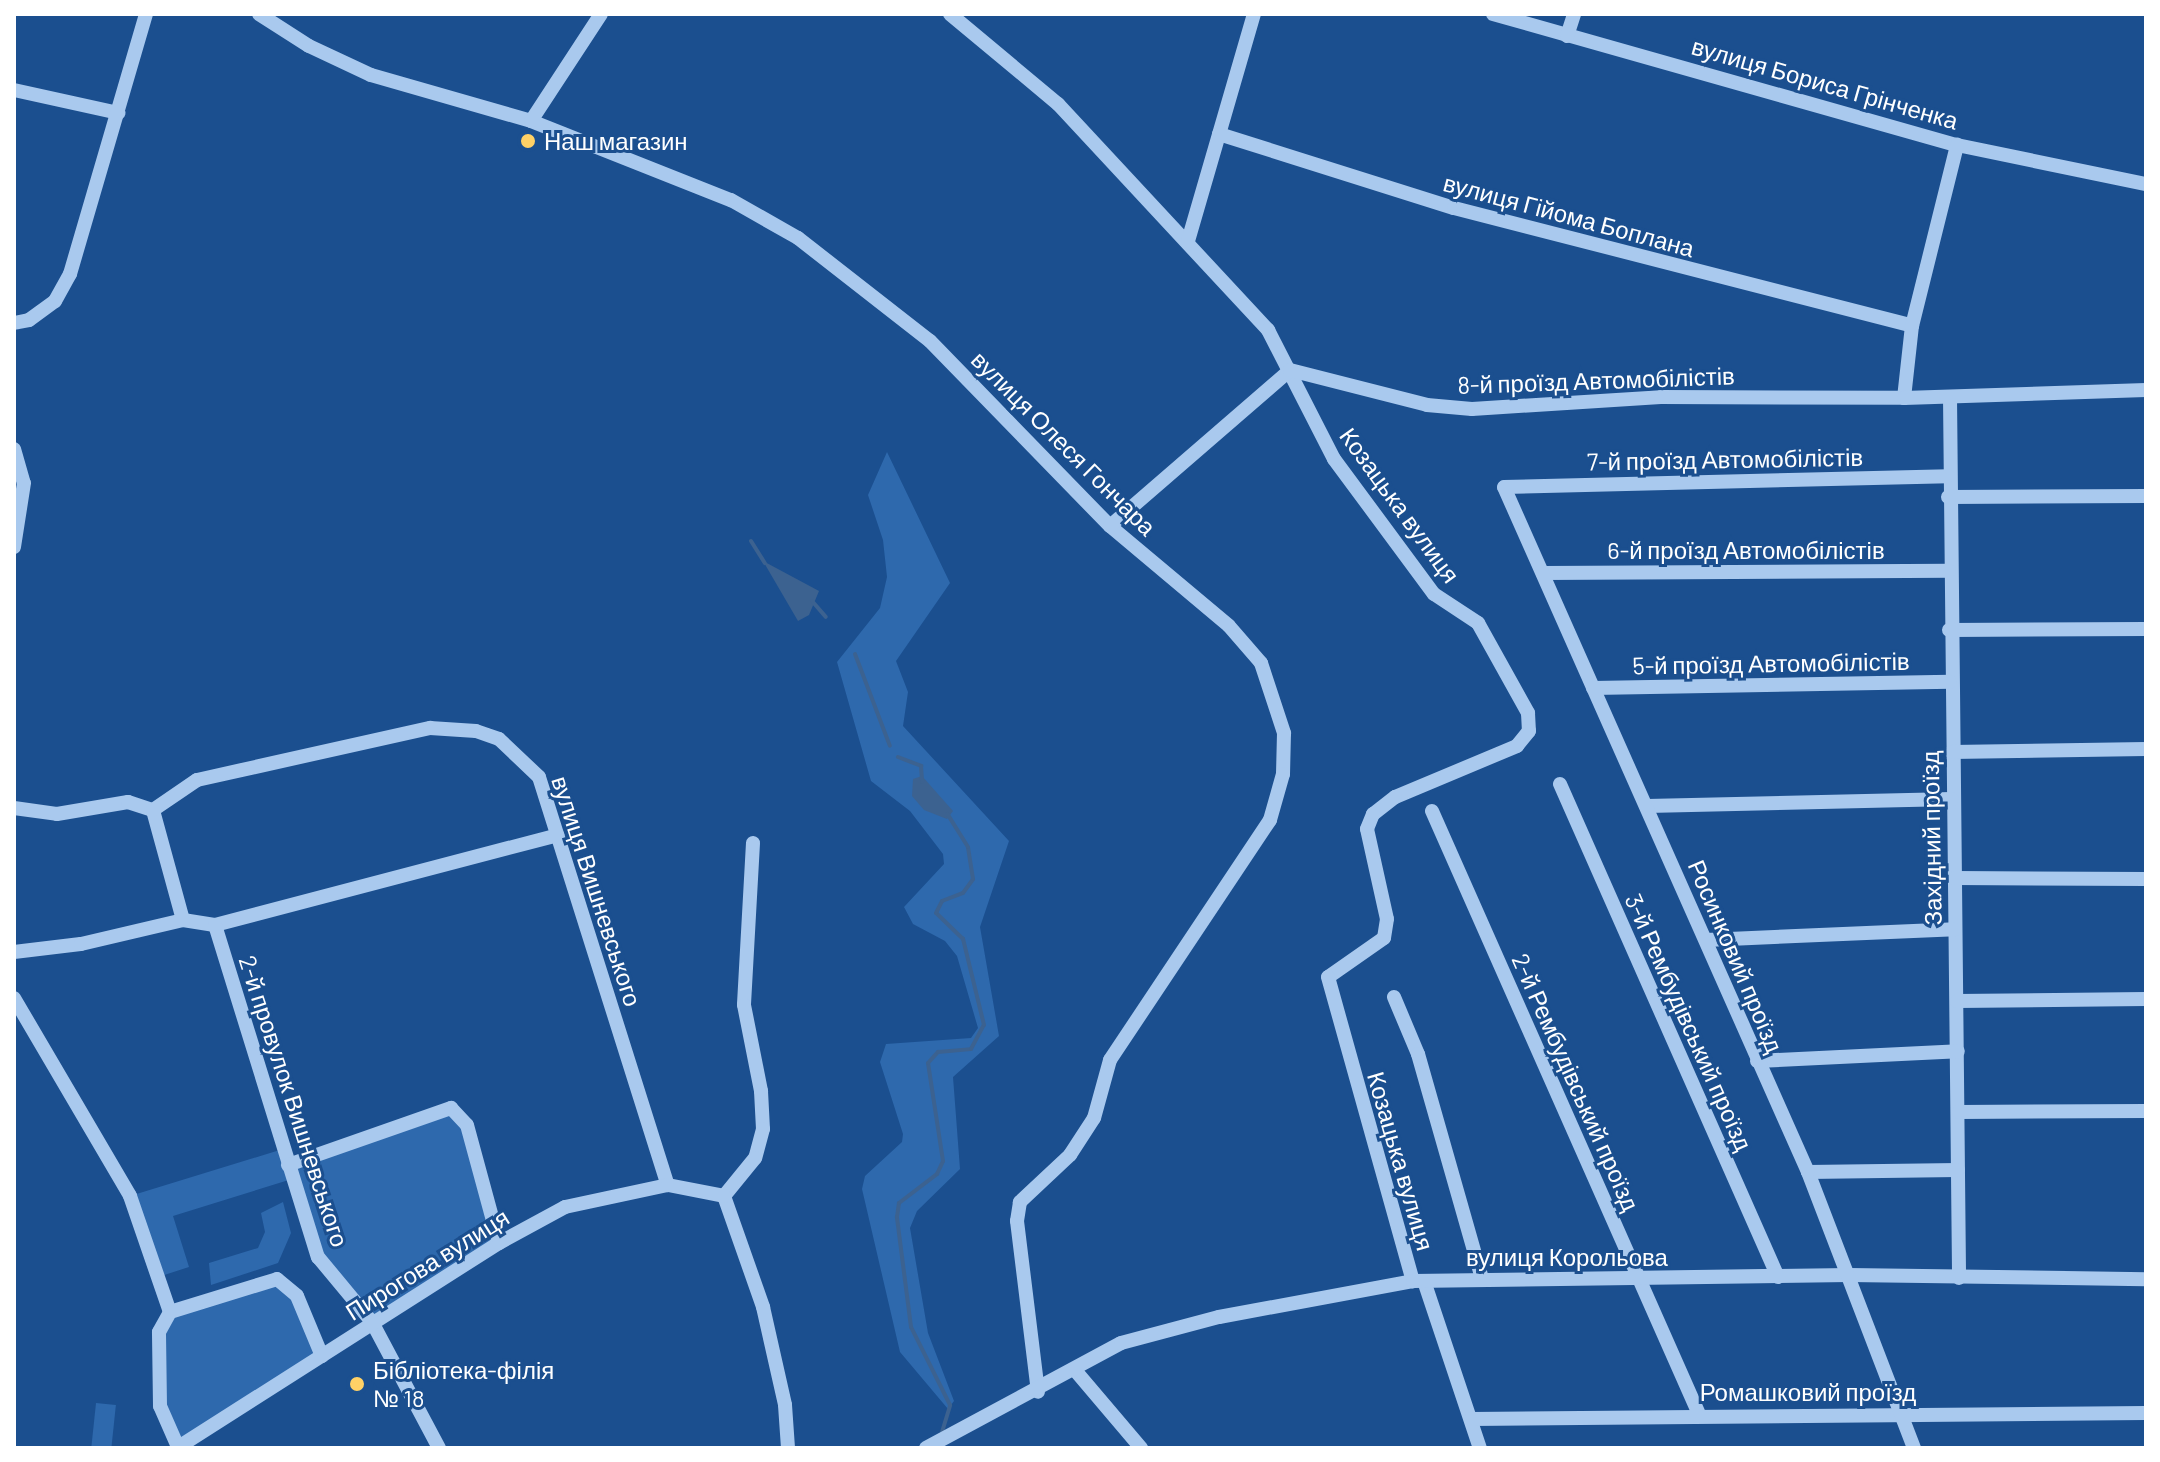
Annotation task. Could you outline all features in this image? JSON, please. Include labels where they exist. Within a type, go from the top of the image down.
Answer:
[{"type":"street","points":[[14,323],[55,301],[70,274],[146,14]]},
{"type":"street","name":"вулиця Олеся Гончара","points":[[259,14],[309,46],[371,75],[531,121],[731,200],[798,238],[930,341],[1110,526],[1213,611],[1254,653],[1279,708],[1284,764],[1278,798],[1261,839],[1110,1060],[1094,1118],[1070,1155],[1020,1202],[1017,1221],[1038,1392]]},
{"type":"street","points":[[531,121],[601,14]]},
{"type":"street","name":"Козацька вулиця","points":[[950,14],[1058,104],[1268,330],[1341,469],[1434,594],[1478,623],[1530,719],[1527,736],[1509,751],[1395,797],[1373,814],[1367,829],[1387,919],[1384,938],[1328,977],[1418,1281],[1480,1448]]},
{"type":"street","points":[[1188,241],[1254,14]]},
{"type":"street","name":"вулиця Бориса Грінченка","points":[[1493,14],[1567,36],[1677,62],[1957,145],[2146,184]]},
{"type":"street","points":[[1567,36],[1574,14]]},
{"type":"street","points":[[14,90],[119,113]]},
{"type":"street","name":"вулиця Гійома Боплана","points":[[1219,134],[1454,208],[1912,326]]},
{"type":"street","points":[[1904,398],[1912,326],[1957,145]]},
{"type":"street","points":[[1110,526],[1290,370]]},
{"type":"street","name":"8-й проїзд Автомобілістів","points":[[1290,370],[1427,405],[1472,409],[1661,397],[1904,398],[2146,390]]},
{"type":"street","name":"Західний проїзд","points":[[1950,397],[1949,630],[1959,1112],[1959,1278]]},
{"type":"street","points":[[14,449],[24,483],[14,547]]},
{"type":"street","name":"7-й проїзд Автомобілістів","points":[[1504,487],[1948,476]]},
{"type":"street","name":"Росинковий проїзд","points":[[1504,487],[1808,1172],[1914,1448]]},
{"type":"street","points":[[1948,497],[2146,496]]},
{"type":"street","name":"6-й проїзд Автомобілістів","points":[[1543,573],[1949,571]]},
{"type":"street","points":[[1949,630],[2146,629]]},
{"type":"street","name":"5-й проїзд Автомобілістів","points":[[1593,688],[1950,682]]},
{"type":"street","name":"вулиця Вишневського","points":[[153,810],[197,780],[430,728],[456,728],[499,739],[519,754],[539,777],[668,1185]]},
{"type":"street","points":[[1952,752],[2146,749]]},
{"type":"street","name":"3-й Рембудівський проїзд","points":[[1560,784],[1778,1277]]},
{"type":"street","points":[[1647,806],[1952,799]]},
{"type":"street","points":[[14,808],[57,814],[128,802],[153,810],[183,920]]},
{"type":"street","name":"2-й Рембудівський проїзд","points":[[1432,811],[1699,1414]]},
{"type":"street","points":[[14,952],[81,944],[183,920],[215,925],[557,835]]},
{"type":"street","points":[[753,843],[744,1005],[761,1091],[763,1129],[755,1158],[724,1196],[763,1307],[785,1405],[788,1448]]},
{"type":"street","points":[[1955,878],[2146,879]]},
{"type":"street","name":"2-й провулок Вишневського","points":[[215,925],[318,1257],[372,1322],[439,1448]]},
{"type":"street","points":[[1706,940],[1955,929]]},
{"type":"street","points":[[1394,997],[1418,1054],[1482,1279]]},
{"type":"street","points":[[14,998],[130,1196],[170,1312]]},
{"type":"street","points":[[1957,1001],[2146,999]]},
{"type":"street","points":[[1757,1061],[1958,1051]]},
{"type":"street","points":[[288,1165],[451,1108],[467,1125],[499,1243]]},
{"type":"street","points":[[1959,1112],[2146,1111]]},
{"type":"street","points":[[1808,1172],[1958,1170]]},
{"type":"street","name":"Пирогова вулиця","points":[[178,1448],[499,1243],[572,1204],[668,1185],[724,1196]]},
{"type":"street","name":"вулиця Корольова","points":[[926,1448],[1038,1392],[1113,1346],[1171,1327],[1418,1281],[1849,1275],[2146,1279]]},
{"type":"street","points":[[178,1448],[160,1406],[159,1332],[170,1312],[268,1279],[281,1281],[297,1296],[322,1356]]},
{"type":"street","points":[[1074,1369],[1141,1448]]},
{"type":"street","name":"Ромашковий проїзд","points":[[1471,1419],[1699,1414],[2146,1413]]},
{"type":"shaded area","points":[[887,452],[950,583],[896,661],[908,692],[903,726],[1009,841],[980,927],[999,1036],[953,1077],[960,1169],[917,1211],[910,1228],[928,1333],[954,1401],[948,1409],[900,1352],[862,1189],[865,1176],[902,1142],[903,1134],[880,1062],[886,1044],[971,1038],[978,1028],[957,956],[945,941],[913,924],[904,907],[944,864],[943,854],[910,811],[871,781],[837,662],[880,608],[887,577],[883,540],[868,495]]},
{"type":"shaded area","points":[[763,561],[819,591],[809,615],[798,621]]},
{"type":"shaded area","points":[[922,776],[953,811],[947,819],[924,810],[912,796],[913,779]]},
{"type":"shaded area","points":[[456,1110],[499,1243],[372,1322],[318,1257],[292,1179],[173,1216],[189,1267],[158,1277],[130,1196],[283,1149],[288,1165]]},
{"type":"shaded area","points":[[283,1202],[291,1233],[278,1263],[211,1285],[209,1263],[258,1248],[265,1232],[261,1213]]},
{"type":"shaded area","points":[[281,1281],[322,1356],[178,1447],[160,1406],[163,1320]]},
{"type":"shaded area","points":[[96,1403],[116,1405],[111,1448],[91,1448]]},
{"type":"waterway","points":[[751,541],[765,563]]},
{"type":"waterway","points":[[812,601],[826,617]]},
{"type":"waterway","points":[[855,654],[890,746]]},
{"type":"waterway","points":[[898,757],[921,766],[922,782]]},
{"type":"waterway","points":[[942,1432],[950,1405],[911,1327],[897,1217],[899,1203],[937,1174],[943,1161],[928,1063],[938,1052],[971,1049],[984,1025],[963,939],[936,913],[942,901],[963,893],[973,879],[968,847],[947,814]]},
{"type":"place","name":"Наш магазин","points":[[528,141]]},
{"type":"place","name":"Бібліотека-філія № 18","points":[[357,1384]]}]
